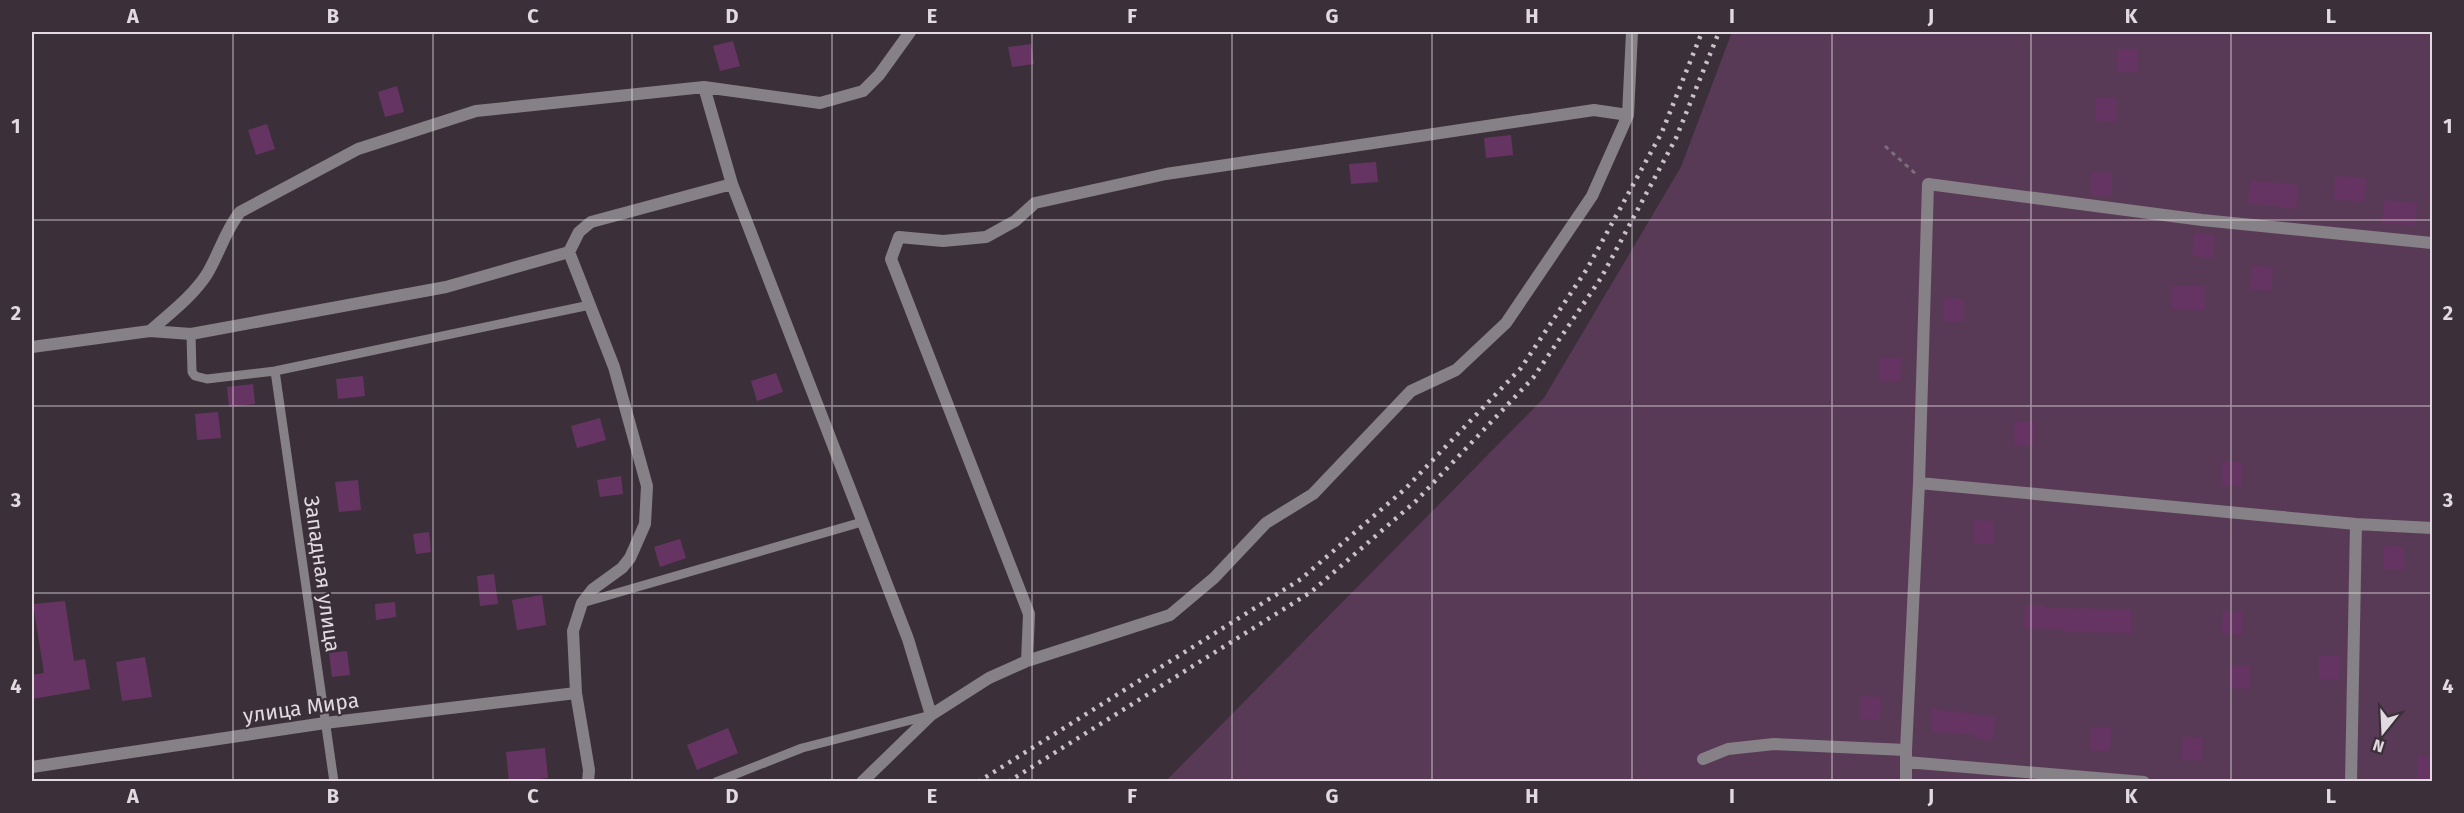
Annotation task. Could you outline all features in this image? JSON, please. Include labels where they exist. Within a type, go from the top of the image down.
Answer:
[{"type":"street","points":[[150,331],[198,286],[207,273],[231,224],[240,212],[358,149],[476,111],[704,87],[820,103],[863,91],[879,75],[910,32]]},
{"type":"street","points":[[862,782],[931,715],[989,678],[1027,661],[1170,615],[1214,578],[1266,522],[1313,494],[1411,392],[1456,370],[1506,324],[1592,196],[1628,115],[1632,32]]},
{"type":"street","points":[[704,87],[732,184],[908,639],[931,715]]},
{"type":"street","points":[[1027,661],[1029,614],[891,259],[899,237],[943,242],[986,237],[1015,221],[1035,203],[1166,174],[1594,110],[1628,115]]},
{"type":"street","points":[[32,347],[150,331],[191,334],[446,287],[569,252],[579,232],[591,222],[732,184]]},
{"type":"street","points":[[1906,782],[1919,483],[1928,184],[2202,220],[2433,243]]},
{"type":"street","points":[[569,252],[614,367],[647,486],[645,524],[630,558],[622,568],[594,589],[582,603],[573,631],[576,693],[589,770],[588,782]]},
{"type":"street","points":[[1919,483],[2356,524],[2433,528]]},
{"type":"street","points":[[2350,782],[2356,524]]},
{"type":"street","name":"улица Мира","points":[[32,767],[325,723],[576,693]]},
{"type":"street","points":[[1703,759],[1728,749],[1774,744],[2144,782]]},
{"type":"lane","points":[[191,334],[192,372],[200,378],[275,371],[590,305]]},
{"type":"lane","name":"Западная улица","points":[[275,371],[334,782]]},
{"type":"lane","points":[[582,603],[862,522]]},
{"type":"lane","points":[[716,782],[802,748],[931,715]]},
{"type":"path","points":[[1885,146],[1928,184]]},
{"type":"shaded area","points":[[1732,32],[2432,32],[2432,781],[1165,782],[1544,398],[1681,167]]},
{"type":"building","points":[[733,41],[740,66],[720,71],[713,46]]},
{"type":"building","points":[[1031,44],[1034,64],[1012,67],[1008,47]]},
{"type":"building","points":[[2117,49],[2138,49],[2137,72],[2117,72]]},
{"type":"building","points":[[397,86],[404,112],[385,117],[378,92]]},
{"type":"building","points":[[2096,98],[2116,98],[2116,122],[2095,121]]},
{"type":"building","points":[[267,124],[275,149],[256,155],[248,130]]},
{"type":"building","points":[[1511,135],[1513,155],[1486,158],[1484,138]]},
{"type":"building","points":[[1376,162],[1378,182],[1351,184],[1349,164]]},
{"type":"building","points":[[2091,172],[2112,173],[2111,196],[2091,196]]},
{"type":"building","points":[[2335,176],[2366,178],[2364,202],[2334,199]]},
{"type":"building","points":[[2251,180],[2298,185],[2296,209],[2247,203]]},
{"type":"building","points":[[2384,200],[2417,203],[2415,226],[2382,223]]},
{"type":"building","points":[[2194,233],[2215,235],[2213,258],[2192,256]]},
{"type":"building","points":[[2252,266],[2273,267],[2271,291],[2250,289]]},
{"type":"building","points":[[2172,286],[2204,286],[2205,309],[2172,309]]},
{"type":"building","points":[[1944,298],[1964,299],[1964,322],[1944,322]]},
{"type":"building","points":[[1880,357],[1901,358],[1900,381],[1880,381]]},
{"type":"building","points":[[776,373],[783,392],[757,401],[751,381]]},
{"type":"building","points":[[363,376],[365,396],[338,399],[336,379]]},
{"type":"building","points":[[253,384],[255,404],[229,407],[227,387]]},
{"type":"building","points":[[218,412],[221,438],[197,440],[195,414]]},
{"type":"building","points":[[600,418],[606,440],[577,448],[571,426]]},
{"type":"building","points":[[2014,421],[2035,422],[2034,445],[2014,445]]},
{"type":"building","points":[[2222,461],[2243,463],[2241,486],[2221,485]]},
{"type":"building","points":[[621,476],[623,494],[600,497],[597,480]]},
{"type":"building","points":[[358,480],[361,510],[339,512],[335,482]]},
{"type":"building","points":[[1974,520],[1994,521],[1994,544],[1973,544]]},
{"type":"building","points":[[429,532],[431,552],[416,554],[413,534]]},
{"type":"building","points":[[680,539],[686,558],[660,567],[654,547]]},
{"type":"building","points":[[2384,546],[2404,547],[2403,570],[2383,570]]},
{"type":"building","points":[[494,574],[498,604],[480,606],[477,576]]},
{"type":"building","points":[[542,595],[546,625],[517,630],[512,600]]},
{"type":"building","points":[[65,601],[74,661],[85,659],[90,689],[32,699],[32,675],[44,673],[33,604]]},
{"type":"building","points":[[395,602],[396,617],[376,620],[375,604]]},
{"type":"building","points":[[2025,605],[2045,605],[2045,608],[2131,609],[2131,633],[2064,632],[2064,629],[2024,628]]},
{"type":"building","points":[[2223,611],[2243,611],[2242,635],[2222,634]]},
{"type":"building","points":[[347,651],[350,675],[332,677],[329,653]]},
{"type":"building","points":[[2319,655],[2340,656],[2339,679],[2319,679]]},
{"type":"building","points":[[145,657],[152,697],[122,701],[116,662]]},
{"type":"building","points":[[2230,665],[2250,665],[2250,689],[2229,688]]},
{"type":"building","points":[[1861,696],[1881,697],[1880,720],[1860,719]]},
{"type":"building","points":[[1932,709],[1996,717],[1993,740],[1973,737],[1974,734],[1931,732]]},
{"type":"building","points":[[2091,727],[2111,728],[2110,751],[2090,750]]},
{"type":"building","points":[[728,728],[738,753],[697,770],[687,745]]},
{"type":"building","points":[[2183,736],[2203,738],[2201,761],[2181,759]]},
{"type":"building","points":[[545,748],[548,778],[509,782],[506,752]]},
{"type":"building","points":[[2418,756],[2433,757],[2433,780],[2418,780]]},
{"type":"railway","points":[[978,782],[1301,579],[1405,489],[1521,368],[1587,269],[1662,132],[1702,32]]},
{"type":"railway","points":[[1008,782],[1311,592],[1416,501],[1533,378],[1601,278],[1676,138],[1719,32]]}]
